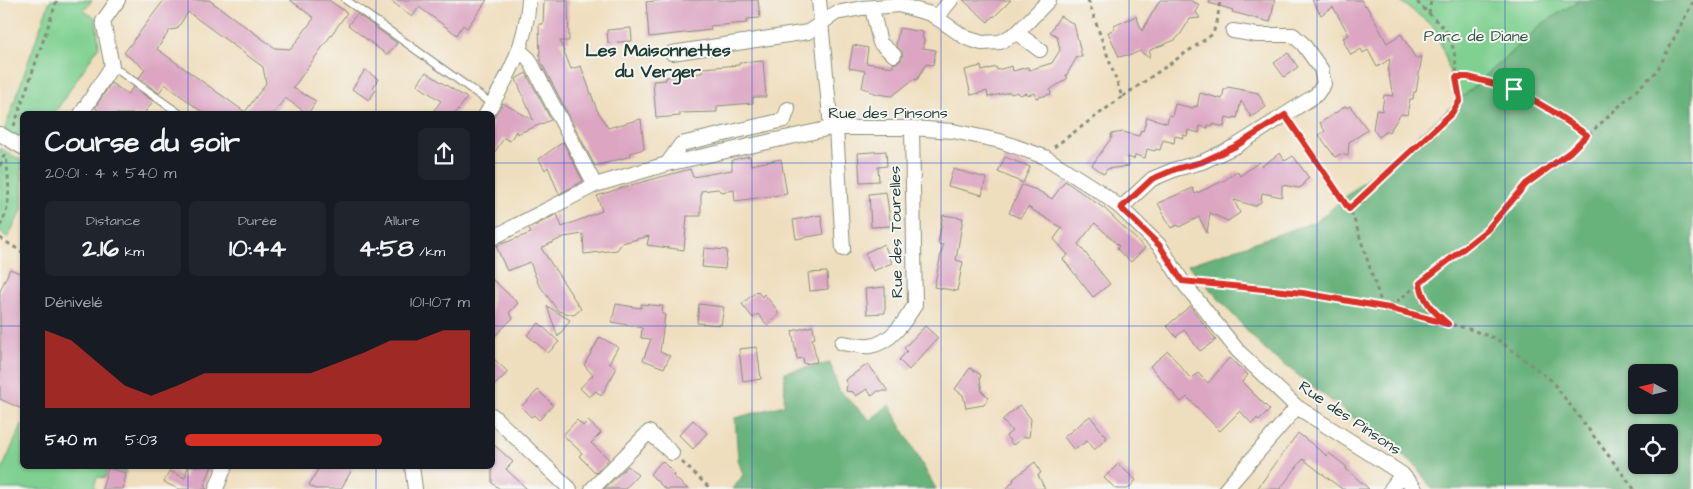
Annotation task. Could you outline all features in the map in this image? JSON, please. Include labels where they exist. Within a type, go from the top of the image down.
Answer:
[{"type":"street","points":[[83,111],[112,66],[103,21],[118,0]]},
{"type":"street","points":[[489,109],[512,69],[519,50],[529,12],[529,0]]},
{"type":"street","points":[[819,0],[820,25],[834,128],[843,249]]},
{"type":"street","points":[[936,17],[951,0]]},
{"type":"street","points":[[672,53],[808,32],[836,13],[866,5],[899,6],[931,14],[966,38],[982,43],[1000,42],[1016,33],[1049,0]]},
{"type":"street","points":[[866,5],[880,42],[894,55]]},
{"type":"street","points":[[1121,208],[1152,179],[1176,169],[1202,162],[1236,146],[1316,95],[1324,84],[1321,69],[1304,44],[1293,36],[1256,35],[1233,31]]},
{"type":"street","points":[[1016,33],[1040,50]]},
{"type":"street","points":[[519,50],[529,59],[595,185]]},
{"type":"street","points":[[667,164],[681,144],[784,120],[788,109]]},
{"type":"street","name":"Rue des Pinsons","points":[[495,236],[595,185],[667,164],[834,128],[912,128],[953,131],[1000,141],[1045,157],[1100,192],[1121,208],[1160,246],[1182,281],[1238,351],[1297,407],[1402,474],[1415,489]]},
{"type":"street","name":"Rue des Tourelles","points":[[842,344],[870,346],[887,339],[904,323],[915,305],[912,128]]},
{"type":"street","points":[[5,141],[20,146]]},
{"type":"street","points":[[1226,489],[1297,407]]},
{"type":"street","points":[[495,418],[570,489]]},
{"type":"street","points":[[592,489],[649,432],[672,453]]},
{"type":"street","points":[[216,489],[224,469]]},
{"type":"street","points":[[412,469],[415,489]]},
{"type":"street","points":[[1391,489],[1402,474]]},
{"type":"lane","points":[[346,0],[489,109]]},
{"type":"lane","points":[[112,66],[176,111]]},
{"type":"path","points":[[0,166],[5,141],[58,0]]},
{"type":"path","points":[[1088,0],[1122,98]]},
{"type":"path","points":[[1045,157],[1057,144],[1213,34],[1220,0]]},
{"type":"path","points":[[1349,209],[1452,113],[1460,100],[1454,50],[1445,29],[1415,0]]},
{"type":"path","points":[[1429,14],[1431,0]]},
{"type":"path","points":[[1389,308],[1487,230],[1526,184],[1570,152],[1657,71],[1693,2]]},
{"type":"path","points":[[1216,23],[1233,31]]},
{"type":"path","points":[[1456,77],[1468,77],[1514,89],[1552,111],[1587,135]]},
{"type":"path","points":[[1285,115],[1353,216],[1383,308]]},
{"type":"path","points":[[0,226],[5,218],[10,192],[5,141]]},
{"type":"path","points":[[0,238],[20,251]]},
{"type":"path","points":[[1182,281],[1303,293],[1389,308],[1497,339],[1550,380],[1634,489]]},
{"type":"path","points":[[1420,283],[1427,304],[1448,324]]},
{"type":"path","points":[[672,453],[711,489]]},
{"type":"green space","points":[[50,0],[92,0],[84,11],[96,18],[99,46],[56,111],[20,111],[20,143],[3,134]]},
{"type":"green space","name":"Parc de Diane","points":[[1399,0],[1580,0],[1542,24],[1457,102],[1448,65],[1435,28]]},
{"type":"green space","points":[[1580,0],[1693,0],[1693,489],[1432,489],[1416,466],[1264,349],[1188,265],[1317,221],[1457,102],[1542,24]]},
{"type":"green space","points":[[0,148],[20,160],[20,214],[8,237],[0,233]]},
{"type":"green space","points":[[830,363],[839,390],[870,420],[889,405],[936,489],[733,489],[743,475],[738,459],[735,418],[784,405],[785,372]]},
{"type":"green space","points":[[20,429],[20,469],[108,469],[105,478],[97,477],[94,488],[97,489],[0,489],[0,474]]},
{"type":"green space","points":[[112,469],[127,469],[126,473]]},
{"type":"building","points":[[164,0],[209,0],[275,48],[291,49],[314,18],[290,0],[329,0],[347,13],[293,88],[316,101],[310,111],[304,111],[285,98],[275,111],[246,111],[266,83],[263,67],[188,12],[177,29],[170,30],[157,49],[244,111],[201,111],[165,84],[159,93],[139,78],[145,69],[124,53]]},
{"type":"building","points":[[390,0],[487,0],[467,28],[463,25],[457,35],[419,7],[412,17]]},
{"type":"building","points":[[544,0],[568,0],[569,41],[560,41],[571,69],[581,66],[597,110],[608,128],[641,119],[644,149],[630,153],[631,156],[595,166],[540,60],[539,24],[543,24]]},
{"type":"building","points":[[663,0],[758,0],[760,18],[747,19],[747,23],[710,26],[711,30],[649,37],[646,2]]},
{"type":"building","points":[[963,0],[1011,0],[988,22]]},
{"type":"building","points":[[1160,0],[1190,0],[1200,5],[1196,12],[1200,18],[1190,19],[1175,40],[1150,50],[1149,58],[1140,51],[1129,56],[1119,57],[1108,32],[1115,29],[1114,26],[1136,16],[1142,31]]},
{"type":"building","points":[[1210,0],[1275,0],[1270,22],[1232,12],[1233,10],[1209,3]]},
{"type":"building","points":[[1312,0],[1361,0],[1366,5],[1387,43],[1401,34],[1416,59],[1422,56],[1416,92],[1414,92],[1413,99],[1410,99],[1407,115],[1401,114],[1389,132],[1387,131],[1379,137],[1373,129],[1376,110],[1382,111],[1384,95],[1393,96],[1388,71],[1390,59],[1377,67],[1368,50],[1363,53],[1361,49],[1351,55],[1343,38],[1349,35],[1333,7],[1321,15]]},
{"type":"building","points":[[357,14],[397,43],[387,55],[348,25]]},
{"type":"building","points":[[1060,16],[1074,24],[1082,57],[1077,57],[1066,76],[1068,78],[1050,90],[1051,94],[1036,98],[1035,93],[1019,95],[1018,92],[988,97],[987,91],[971,95],[965,70],[981,66],[982,71],[996,67],[997,70],[1012,66],[1013,71],[1028,67],[1029,70],[1052,63],[1060,50],[1057,36],[1050,32]]},
{"type":"building","points":[[631,28],[632,41],[608,43],[607,30]]},
{"type":"building","points":[[899,28],[923,32],[923,48],[936,50],[933,65],[926,64],[917,80],[914,79],[892,96],[877,94],[862,88],[865,71],[849,68],[853,45],[868,48],[866,63],[893,67],[893,64],[900,61],[903,56],[896,45]]},
{"type":"building","points":[[1288,53],[1298,67],[1284,77],[1274,63]]},
{"type":"building","points":[[763,61],[766,97],[753,97],[753,103],[717,106],[717,112],[680,113],[680,116],[656,118],[653,81],[666,80],[666,77],[702,73],[702,68]]},
{"type":"building","points":[[365,70],[378,79],[373,88],[376,90],[369,100],[352,89]]},
{"type":"building","points":[[426,72],[467,98],[457,111],[433,111],[441,101],[417,85]]},
{"type":"building","points":[[526,73],[551,120],[517,134],[516,131],[510,141],[504,138],[495,152],[495,116],[503,103],[533,120],[516,79]]},
{"type":"building","points":[[111,83],[128,94],[133,87],[153,101],[146,111],[100,111],[95,108]]},
{"type":"building","points":[[1228,87],[1258,93],[1266,107],[1251,117],[1241,101],[1237,118],[1226,117],[1224,127],[1213,124],[1212,126],[1208,125],[1208,128],[1200,126],[1199,133],[1188,130],[1187,136],[1183,135],[1183,138],[1175,136],[1174,143],[1163,140],[1160,150],[1147,149],[1145,158],[1135,155],[1134,159],[1127,157],[1129,166],[1107,169],[1104,174],[1092,165],[1112,137],[1111,134],[1123,132],[1139,136],[1141,130],[1143,131],[1147,117],[1167,123],[1169,115],[1172,116],[1175,104],[1193,108],[1194,106],[1197,107],[1200,93],[1222,99],[1224,90]]},
{"type":"building","points":[[1346,106],[1347,108],[1350,106],[1368,130],[1349,142],[1348,156],[1341,154],[1335,157],[1319,135],[1325,131],[1320,123]]},
{"type":"building","points":[[563,142],[583,181],[559,194],[548,167],[545,170],[539,159]]},
{"type":"building","points":[[886,151],[887,166],[878,167],[879,181],[860,182],[858,153]]},
{"type":"building","points":[[1280,153],[1285,161],[1294,157],[1309,178],[1304,182],[1304,185],[1299,188],[1282,185],[1282,197],[1262,193],[1261,202],[1255,206],[1234,200],[1240,213],[1228,221],[1210,213],[1207,233],[1199,217],[1179,227],[1178,225],[1171,228],[1158,203],[1193,188],[1195,194],[1225,180],[1237,171],[1240,176],[1259,162],[1262,166]]},
{"type":"building","points":[[750,156],[751,165],[781,159],[787,194],[735,201],[734,190],[721,192],[718,189],[701,191],[701,216],[687,216],[684,250],[647,245],[649,236],[622,243],[617,250],[584,254],[583,234],[564,237],[541,248],[581,309],[574,315],[558,311],[538,283],[530,262],[507,271],[496,246],[531,233],[529,229],[557,214],[562,227],[602,211],[597,196],[690,169],[693,177],[732,170],[732,160]]},
{"type":"building","points":[[1005,157],[1030,167],[1023,183],[998,172]]},
{"type":"building","points":[[953,169],[986,178],[982,195],[948,186]]},
{"type":"building","points":[[1065,181],[1105,209],[1145,248],[1131,262],[1117,249],[1119,246],[1095,223],[1078,244],[1110,284],[1093,297],[1063,259],[1068,255],[1054,239],[1062,228],[1028,207],[1020,218],[1009,213],[1022,185],[1037,190],[1052,199]]},
{"type":"building","points":[[886,192],[891,226],[871,227],[869,194]]},
{"type":"building","points":[[821,215],[824,234],[796,239],[793,220]]},
{"type":"building","points":[[943,215],[963,218],[956,260],[963,262],[957,291],[934,287],[943,245],[938,244]]},
{"type":"building","points":[[884,244],[892,263],[873,271],[865,253]]},
{"type":"building","points":[[704,248],[727,250],[725,269],[702,267]]},
{"type":"building","points":[[10,269],[20,273],[20,408],[0,399],[0,291]]},
{"type":"building","points":[[827,272],[828,289],[810,291],[808,273]]},
{"type":"building","points":[[495,282],[518,303],[509,313],[513,318],[495,336]]},
{"type":"building","points":[[885,287],[885,313],[867,314],[865,289]]},
{"type":"building","points":[[757,291],[762,297],[764,294],[778,311],[778,316],[767,325],[758,314],[753,318],[742,304]]},
{"type":"building","points":[[616,304],[641,308],[641,304],[663,306],[662,314],[665,314],[660,352],[670,356],[664,368],[643,360],[651,339],[641,338],[642,328],[612,322]]},
{"type":"building","points":[[699,304],[724,307],[721,325],[697,323]]},
{"type":"building","points":[[547,306],[570,320],[558,337]]},
{"type":"building","points":[[1190,306],[1216,340],[1200,351],[1184,330],[1176,337],[1167,326]]},
{"type":"building","points":[[539,323],[559,342],[548,353],[527,335]]},
{"type":"building","points":[[813,326],[815,338],[812,339],[817,362],[804,364],[803,358],[797,359],[792,331]]},
{"type":"building","points":[[925,326],[938,338],[909,370],[899,360],[907,351],[904,348]]},
{"type":"building","points":[[600,337],[618,347],[609,363],[617,368],[601,396],[596,391],[589,397],[580,388],[593,375],[584,365]]},
{"type":"building","points":[[757,347],[761,379],[743,382],[739,349]]},
{"type":"building","points":[[1168,351],[1191,379],[1198,373],[1208,383],[1229,358],[1248,375],[1242,382],[1270,410],[1259,421],[1257,418],[1252,424],[1240,411],[1220,431],[1187,397],[1181,402],[1150,366]]},
{"type":"building","points":[[495,360],[508,372],[495,385]]},
{"type":"building","points":[[868,364],[888,391],[878,391],[872,396],[867,389],[856,396],[853,392],[846,391],[847,384],[845,380]]},
{"type":"building","points":[[970,368],[981,375],[982,392],[989,397],[984,405],[966,408],[963,395],[955,389]]},
{"type":"building","points":[[538,390],[553,405],[539,420],[534,415],[531,417],[521,407]]},
{"type":"building","points":[[1020,405],[1031,419],[1029,437],[1024,437],[1013,445],[1006,436],[1012,431],[1002,420]]},
{"type":"building","points":[[1090,416],[1107,438],[1094,450],[1087,441],[1074,450],[1064,437]]},
{"type":"building","points":[[577,420],[583,426],[588,421],[601,433],[591,443],[609,459],[596,473],[579,456],[582,453],[563,435]]},
{"type":"building","points":[[693,420],[707,433],[693,449],[679,435]]},
{"type":"building","points":[[1298,433],[1327,456],[1329,453],[1347,467],[1346,469],[1369,489],[1342,489],[1303,459],[1280,489],[1257,489]]},
{"type":"building","points":[[495,446],[513,462],[506,469],[527,489],[500,489],[492,483],[492,469],[495,469]]},
{"type":"building","points":[[662,461],[675,474],[673,476],[688,489],[665,489],[650,474]]},
{"type":"building","points":[[1035,462],[1041,473],[1038,475],[1045,489],[1007,489],[1014,481],[1013,479]]},
{"type":"building","points":[[1118,464],[1136,480],[1128,489],[1116,489],[1104,478]]},
{"type":"building","points":[[628,466],[638,475],[625,489],[604,489]]},
{"type":"building","points":[[108,469],[126,473],[123,489],[102,489]]},
{"type":"building","points":[[187,469],[211,469],[204,486],[207,489],[178,489],[164,482],[169,471],[185,478]]},
{"type":"building","points":[[318,469],[352,469],[341,489],[316,489],[309,485]]},
{"type":"district","name":"Les Maisonnettes du Verger","points":[[658,60]]},
{"type":"route","points":[[1456,77],[1468,77],[1514,89],[1552,111],[1587,135],[1570,152],[1526,184],[1487,230],[1420,283],[1427,304],[1448,324],[1389,308],[1303,293],[1182,281],[1160,246],[1121,208],[1152,179],[1176,169],[1202,162],[1236,146],[1285,115],[1349,209],[1452,113],[1460,100],[1456,77]]}]
